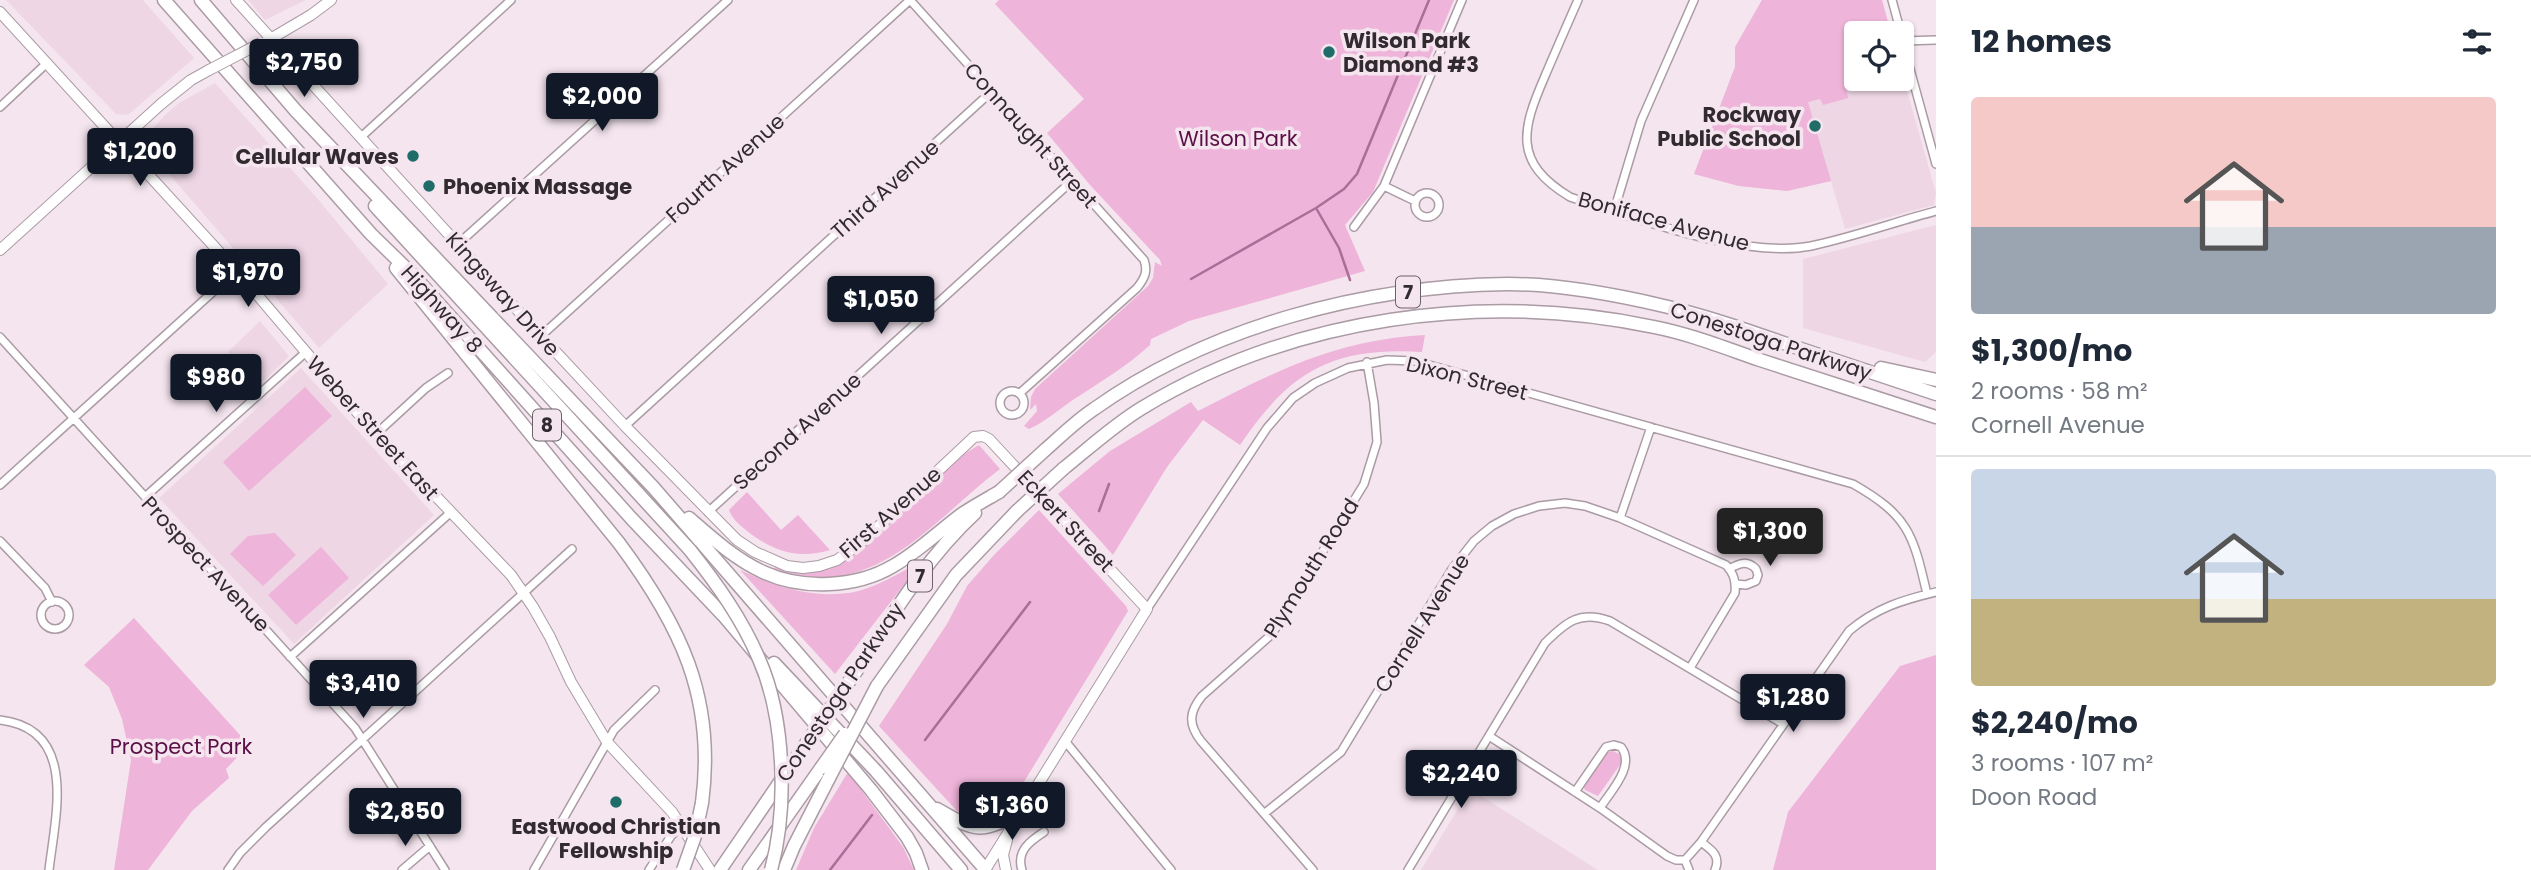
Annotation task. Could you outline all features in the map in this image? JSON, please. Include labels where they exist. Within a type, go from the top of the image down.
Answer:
[{"type":"highway","name":"Highway 8","points":[[164,0],[371,234],[413,275],[631,518],[723,615]]},
{"type":"highway","name":"Highway 8","points":[[201,0],[296,111],[653,487]]},
{"type":"highway","points":[[296,111],[394,229],[690,551],[716,583],[741,622],[760,660],[772,700],[780,752],[781,804],[771,870]]},
{"type":"highway","points":[[371,234],[619,543],[668,615],[694,679],[703,716],[706,750],[702,803],[695,836],[683,870]]},
{"type":"highway","name":"Conestoga Parkway","points":[[719,870],[855,673],[903,598],[935,556],[970,518],[1093,410],[1192,353],[1252,329],[1313,310],[1371,298],[1434,289],[1509,284],[1589,292],[1711,318],[1936,394]]},
{"type":"highway","name":"Conestoga Parkway","points":[[750,870],[825,773],[877,685],[956,575],[1017,510],[1109,431],[1140,409],[1246,358],[1315,336],[1436,315],[1505,310],[1585,315],[1656,327],[1936,417]]},
{"type":"highway","points":[[1802,349],[1936,380]]},
{"type":"highway","points":[[1905,407],[1936,424]]},
{"type":"highway","points":[[653,487],[741,560],[765,573],[807,584],[829,584],[868,577],[890,568],[909,557],[962,514],[999,492]]},
{"type":"highway","points":[[653,487],[985,870]]},
{"type":"highway","points":[[723,615],[835,727],[961,870]]},
{"type":"highway","points":[[723,615],[871,790],[906,837],[922,870]]},
{"type":"highway","points":[[784,870],[825,773]]},
{"type":"highway","points":[[928,804],[969,827],[978,829],[995,825],[1021,812]]},
{"type":"highway","points":[[936,841],[946,870]]},
{"type":"street","name":"Kingsway Drive","points":[[236,0],[265,41],[360,138],[541,336],[708,512],[737,540],[755,552],[787,566]]},
{"type":"street","points":[[0,250],[174,92],[209,69],[311,15],[331,0]]},
{"type":"street","points":[[360,138],[511,0]]},
{"type":"street","points":[[458,244],[728,0]]},
{"type":"street","name":"Connaught Street","points":[[910,0],[1144,260],[1146,271],[1137,288],[1020,393]]},
{"type":"street","name":"Fourth Avenue","points":[[541,336],[910,0]]},
{"type":"street","points":[[1354,227],[1384,186],[1462,0]]},
{"type":"street","name":"Boniface Avenue","points":[[1578,0],[1529,113],[1526,136],[1532,163],[1551,186],[1570,197],[1614,211],[1739,245],[1775,248],[1810,246],[1936,211]]},
{"type":"street","points":[[1614,211],[1641,121],[1694,0]]},
{"type":"street","points":[[1892,0],[1897,21]]},
{"type":"street","name":"Weber Street East","points":[[0,12],[236,271],[377,433],[450,513],[495,556],[523,593],[550,637],[582,703],[607,742],[681,826],[710,870]]},
{"type":"street","points":[[1914,41],[1936,40]]},
{"type":"street","points":[[0,107],[47,64]]},
{"type":"street","points":[[1914,84],[1936,164]]},
{"type":"street","name":"Third Avenue","points":[[625,426],[991,92]]},
{"type":"street","name":"Second Avenue","points":[[708,512],[1073,180]]},
{"type":"street","points":[[1384,186],[1415,201]]},
{"type":"street","points":[[0,485],[236,271]]},
{"type":"street","name":"Prospect Avenue","points":[[0,337],[362,738],[445,870]]},
{"type":"street","points":[[145,497],[306,352]]},
{"type":"street","name":"Dixon Street","points":[[985,870],[1147,609],[1267,428],[1293,398],[1315,383],[1367,362],[1415,361],[1853,484],[1880,500],[1899,518],[1915,543],[1927,594]]},
{"type":"street","name":"Plymouth Road","points":[[1313,870],[1193,730],[1191,714],[1202,696],[1272,634],[1364,484],[1377,442],[1367,362]]},
{"type":"street","points":[[377,433],[426,388],[448,373]]},
{"type":"street","points":[[1620,518],[1651,427]]},
{"type":"street","name":"Eckert Street","points":[[983,436],[989,439],[1147,609]]},
{"type":"street","name":"First Avenue","points":[[787,566],[803,568],[837,560],[863,541],[974,437],[983,436]]},
{"type":"street","name":"Cornell Avenue","points":[[1265,813],[1341,752],[1452,569],[1474,541],[1492,526],[1514,514],[1539,506],[1565,503],[1586,506],[1713,558],[1729,569],[1740,563],[1746,563],[1756,569],[1756,581],[1745,585],[1736,584],[1732,600],[1690,668]]},
{"type":"street","points":[[290,657],[450,513]]},
{"type":"street","points":[[0,541],[46,589],[52,602]]},
{"type":"street","points":[[228,870],[240,853],[266,827],[572,549]]},
{"type":"street","points":[[1729,569],[1736,584]]},
{"type":"street","points":[[1489,736],[1600,808],[1667,856],[1685,860],[1701,842],[1849,631],[1875,611],[1936,592]]},
{"type":"street","points":[[1408,870],[1545,643],[1564,625],[1577,619],[1595,616],[1610,621],[1783,724]]},
{"type":"street","points":[[534,870],[614,730],[655,690]]},
{"type":"street","points":[[0,720],[26,728],[42,741],[52,756],[58,774],[49,870]]},
{"type":"street","points":[[1065,741],[1171,870]]},
{"type":"street","points":[[1575,792],[1606,747],[1621,747],[1627,760],[1625,769],[1600,808]]},
{"type":"street","points":[[649,870],[670,836],[681,826]]},
{"type":"street","points":[[1006,870],[1003,855],[1010,828]]},
{"type":"street","points":[[1022,870],[1020,864],[1027,844],[1044,832]]},
{"type":"street","points":[[1701,842],[1716,856],[1718,862],[1714,870]]},
{"type":"street","points":[[402,870],[430,846]]},
{"type":"street","points":[[1685,860],[1689,870]]},
{"type":"shaded area","points":[[6,0],[143,0],[194,58],[128,115],[116,114]]},
{"type":"shaded area","points":[[248,0],[306,0],[265,20]]},
{"type":"shaded area","name":"Rockway Public School","points":[[1762,0],[1882,0],[1888,21],[1844,21],[1844,91],[1907,91],[1936,193],[1934,205],[1845,229],[1831,181],[1787,191],[1739,186],[1694,174],[1735,67],[1735,47]]},
{"type":"shaded area","points":[[215,83],[317,198],[388,284],[319,348],[145,146],[146,136],[164,116],[179,103]]},
{"type":"shaded area","points":[[1936,225],[1936,352],[1925,362],[1803,328],[1803,259]]},
{"type":"shaded area","points":[[260,321],[289,356],[258,387],[228,352]]},
{"type":"shaded area","points":[[301,368],[434,515],[294,644],[159,498]]},
{"type":"shaded area","points":[[1470,789],[1598,870],[1421,870]]},
{"type":"green space","name":"Wilson Park","points":[[999,0],[1454,0],[1373,192],[1345,225],[1365,271],[1189,321],[1151,339],[1150,345],[1116,372],[1042,422],[1029,429],[1024,426],[1037,411],[1036,404],[1030,410],[1035,389],[1148,286],[1153,278],[1155,262],[1162,266],[1160,260],[1090,185],[1047,133],[1084,99],[995,4]]},
{"type":"green space","points":[[1762,0],[1882,0],[1888,21],[1844,21],[1844,91],[1847,91],[1848,98],[1823,105],[1820,99],[1808,102],[1831,181],[1787,191],[1739,186],[1694,174],[1735,67],[1735,47]]},
{"type":"green space","points":[[1425,335],[1422,352],[1363,354],[1316,369],[1277,399],[1240,445],[1203,420],[1167,467],[1113,555],[1058,494],[1110,451],[1191,402],[1198,411],[1307,360],[1363,343]]},
{"type":"green space","points":[[305,387],[332,416],[249,491],[223,462]]},
{"type":"green space","points":[[979,445],[1000,469],[924,534],[898,552],[871,567],[842,576],[810,577],[774,569],[821,569],[860,551],[926,489],[930,491],[938,484],[936,481],[964,454]]},
{"type":"green space","points":[[747,492],[781,530],[798,515],[830,550],[797,554],[766,544],[757,538],[736,522],[729,510]]},
{"type":"green space","points":[[1039,510],[1128,611],[1019,790],[988,821],[971,821],[956,810],[879,726],[947,624],[967,586]]},
{"type":"green space","points":[[275,533],[296,555],[263,586],[230,554],[248,536]]},
{"type":"green space","points":[[321,547],[349,578],[296,625],[268,595]]},
{"type":"green space","points":[[923,560],[835,674],[740,570],[793,589],[835,594],[868,588]]},
{"type":"green space","name":"Prospect Park","points":[[134,618],[249,745],[226,769],[229,778],[192,811],[148,870],[114,870],[131,760],[122,719],[109,687],[84,665]]},
{"type":"green space","points":[[1936,655],[1936,870],[1773,870],[1788,812],[1900,666]]},
{"type":"green space","points":[[1613,751],[1621,755],[1622,762],[1598,796],[1585,790],[1583,785],[1606,752]]},
{"type":"green space","points":[[848,772],[903,847],[914,870],[796,870],[814,828]]},
{"type":"waterway","points":[[1191,279],[1316,208],[1344,189],[1357,174],[1429,0]]},
{"type":"waterway","points":[[1316,208],[1339,248],[1350,280]]},
{"type":"waterway","points":[[1099,511],[1109,484]]},
{"type":"waterway","points":[[925,740],[1030,602]]},
{"type":"waterway","points":[[830,870],[872,815]]},
{"type":"place","name":"Wilson Park Diamond #3","points":[[1329,52]]},
{"type":"place","name":"Rockway Public School","points":[[1815,126]]},
{"type":"place","name":"Cellular Waves","points":[[413,156]]},
{"type":"place","name":"Phoenix Massage","points":[[429,186]]},
{"type":"place","name":"Eastwood Christian Fellowship","points":[[616,802]]}]
